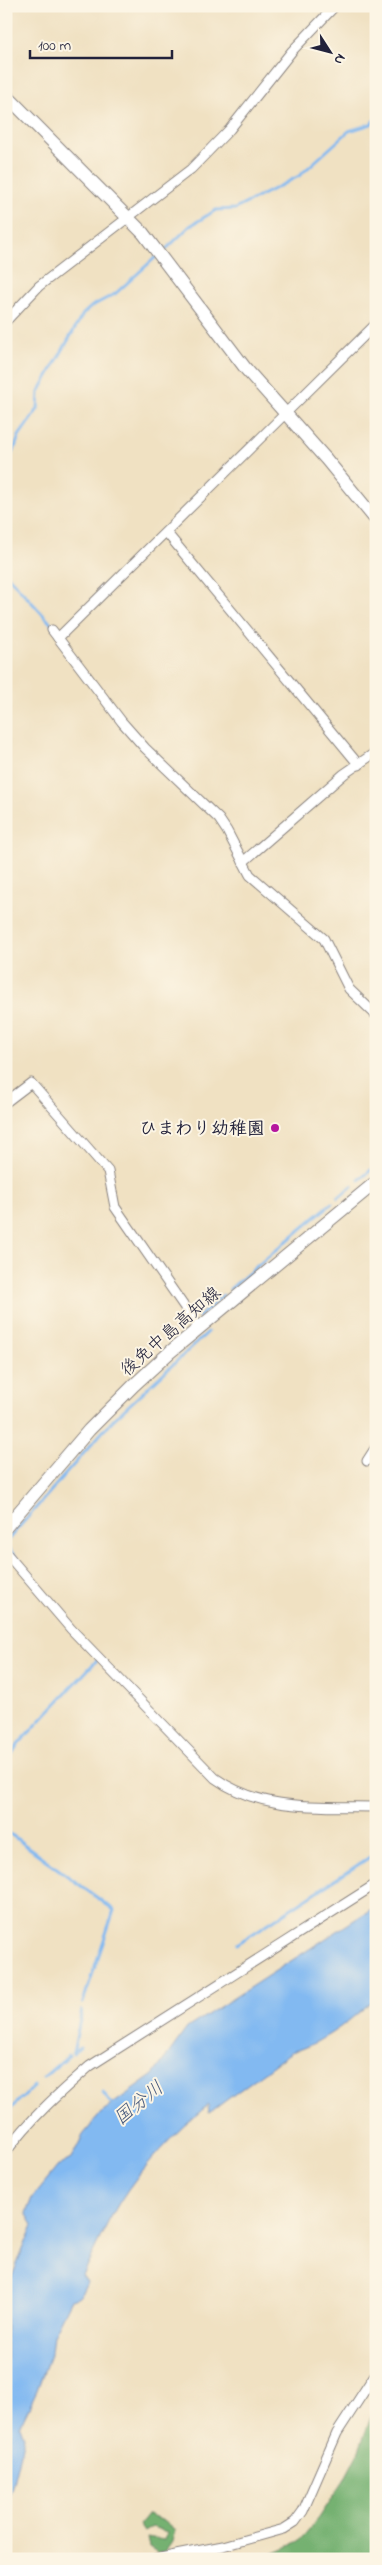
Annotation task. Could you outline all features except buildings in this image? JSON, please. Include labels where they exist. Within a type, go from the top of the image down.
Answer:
[{"type":"street","points":[[6,320],[40,286],[214,148],[292,51],[335,6]]},
{"type":"street","points":[[6,95],[128,216],[160,254],[214,330],[283,413],[326,459],[376,520]]},
{"type":"street","points":[[58,638],[283,413],[376,324]]},
{"type":"street","points":[[166,532],[359,765]]},
{"type":"street","points":[[52,630],[133,735],[219,819],[228,831],[250,875],[324,939],[349,989],[376,1015]]},
{"type":"street","points":[[243,862],[344,774],[376,752]]},
{"type":"street","points":[[6,1102],[31,1082],[108,1172],[115,1207],[199,1328]]},
{"type":"street","name":"後免中島高知線","points":[[6,1527],[89,1430],[148,1372],[376,1182]]},
{"type":"street","points":[[367,1461],[376,1447]]},
{"type":"street","points":[[6,1553],[77,1636],[208,1772],[226,1786],[252,1798],[306,1807],[376,1807]]},
{"type":"street","points":[[6,2152],[24,2128],[58,2094],[90,2066],[376,1884]]},
{"type":"street","points":[[155,2559],[223,2546],[284,2529],[295,2522],[303,2511],[337,2433],[376,2373]]},
{"type":"green space","points":[[376,2403],[376,2559],[258,2559],[298,2542],[319,2518],[344,2480],[358,2453]]},
{"type":"green space","points":[[148,2514],[163,2520],[175,2530],[172,2542],[165,2552],[157,2552],[149,2547],[147,2537],[164,2540],[167,2532],[152,2527],[144,2532],[139,2525]]},
{"type":"water","name":"国分川","points":[[376,1906],[376,1998],[326,2037],[291,2052],[209,2113],[208,2105],[160,2150],[119,2203],[82,2275],[87,2282],[80,2296],[71,2299],[53,2335],[51,2352],[37,2390],[20,2426],[24,2437],[11,2491],[6,2503],[6,2291],[33,2225],[26,2213],[32,2198],[58,2166],[71,2159],[83,2135],[103,2111],[153,2075],[187,2028]]},
{"type":"waterway","points":[[6,23],[12,6]]},
{"type":"waterway","points":[[161,254],[190,226],[216,210],[235,209],[299,176],[349,131],[371,124],[376,118]]},
{"type":"waterway","points":[[6,461],[14,450],[19,436],[38,409],[39,392],[83,314],[92,306],[115,294],[156,257]]},
{"type":"waterway","points":[[6,574],[55,628]]},
{"type":"waterway","points":[[359,1180],[376,1166]]},
{"type":"waterway","points":[[338,1198],[352,1186]]},
{"type":"waterway","points":[[230,1289],[332,1203]]},
{"type":"waterway","points":[[199,1317],[223,1295]]},
{"type":"waterway","points":[[6,1542],[112,1421],[208,1332]]},
{"type":"waterway","points":[[6,1546],[18,1560]]},
{"type":"waterway","points":[[40,1721],[98,1659]]},
{"type":"waterway","points":[[6,1763],[17,1746],[37,1724]]},
{"type":"waterway","points":[[6,1831],[114,1910],[83,2002]]},
{"type":"waterway","points":[[237,1944],[376,1853]]},
{"type":"waterway","points":[[73,2053],[82,2010]]},
{"type":"waterway","points":[[73,2052],[80,2047]]},
{"type":"waterway","points":[[44,2077],[69,2055]]},
{"type":"waterway","points":[[6,2113],[34,2086]]},
{"type":"waterway","name":"国分川","points":[[103,2093],[113,2106]]},
{"type":"place","name":"ひまわり幼稚園","points":[[275,1128]]}]
